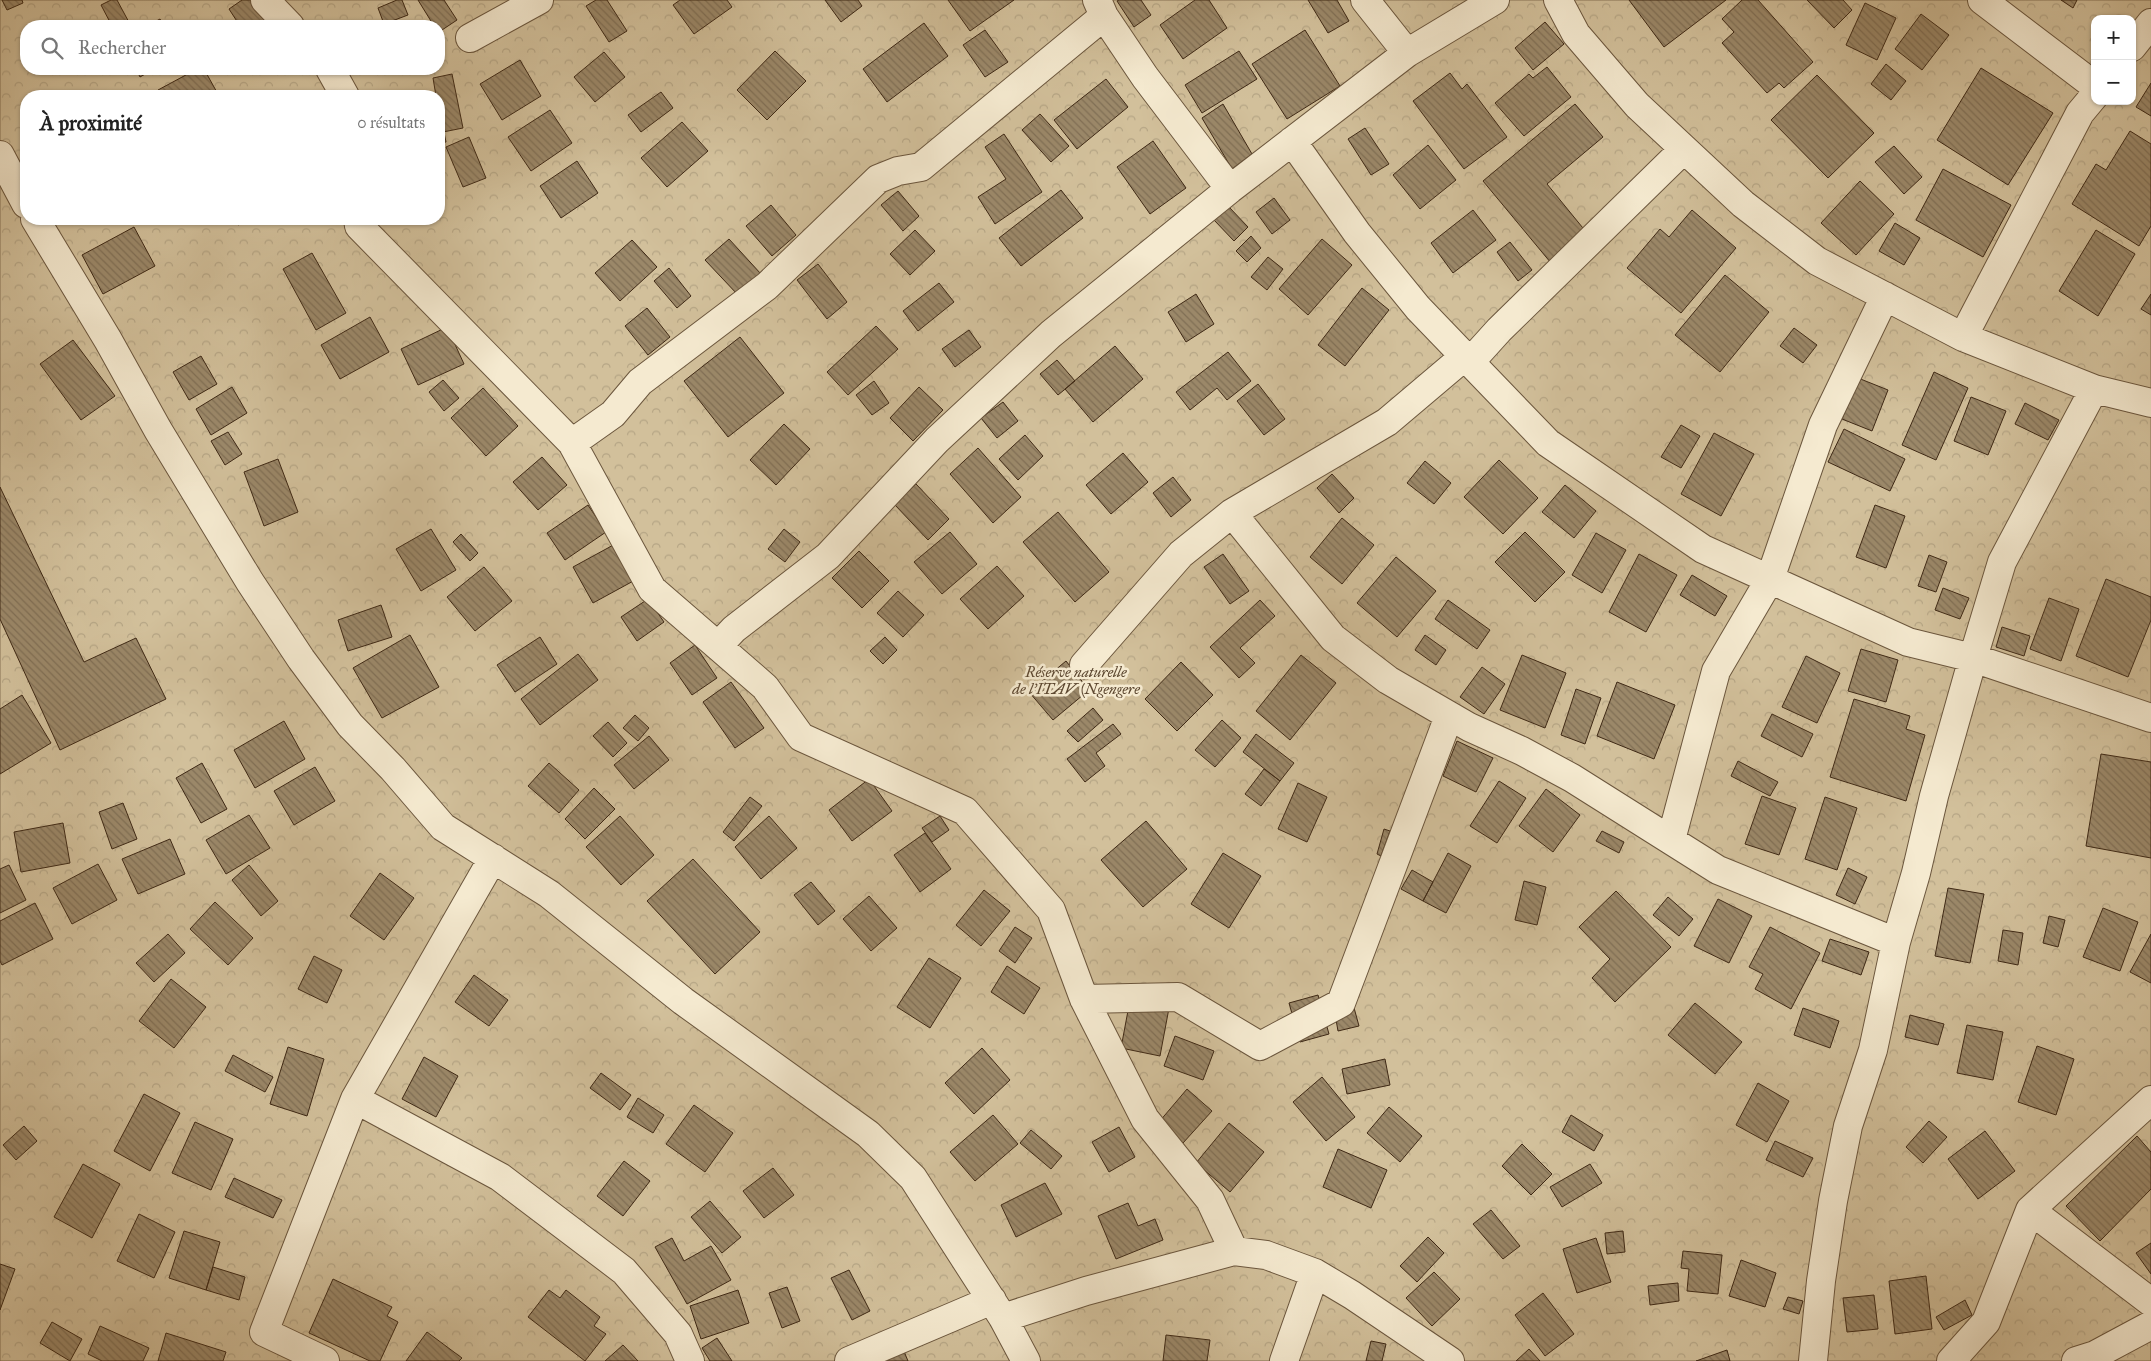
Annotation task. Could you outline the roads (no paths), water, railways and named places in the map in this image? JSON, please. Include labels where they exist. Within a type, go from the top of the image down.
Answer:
[{"type":"street","points":[[265,0],[284,20]]},
{"type":"street","points":[[470,38],[539,0]]},
{"type":"street","points":[[1365,0],[1407,53]]},
{"type":"street","points":[[734,630],[828,556],[937,440],[1051,334],[1230,189],[1407,53],[1495,0]]},
{"type":"street","points":[[1558,0],[1576,34],[1637,106],[1743,204],[1816,261],[1964,337],[2094,389],[2151,403]]},
{"type":"street","points":[[1982,0],[2091,83]]},
{"type":"street","points":[[572,443],[613,414],[640,382],[767,286],[878,179],[898,171],[921,167],[1100,8],[1144,77],[1230,189]]},
{"type":"street","points":[[2136,42],[2151,23]]},
{"type":"street","points":[[333,75],[342,90]]},
{"type":"street","points":[[1964,337],[2080,113],[2091,99]]},
{"type":"street","points":[[1292,141],[1357,233],[1418,308],[1548,443],[1703,549],[1908,642],[1973,658],[2151,718]]},
{"type":"street","points":[[1084,666],[1181,554],[1232,512],[1387,422],[1468,359],[1683,150]]},
{"type":"street","points":[[0,155],[20,193]]},
{"type":"street","points":[[39,225],[108,340],[168,447],[250,582],[301,659],[350,726],[393,769],[443,827],[549,894],[683,1001],[868,1134],[913,1178],[997,1309],[1026,1361]]},
{"type":"street","points":[[359,225],[572,443],[652,589],[734,630],[765,687],[801,737],[965,811],[1051,910],[1084,999],[1145,1119],[1210,1200],[1234,1251]]},
{"type":"street","points":[[1671,840],[1716,671],[1770,579],[1823,425],[1885,296]]},
{"type":"street","points":[[1813,1361],[1821,1281],[1833,1201],[1848,1126],[1873,1050],[1896,942],[1916,873],[1934,796],[1973,658],[2002,562],[2094,389]]},
{"type":"street","points":[[1232,512],[1333,638],[1388,680],[1468,727],[1522,751],[1572,778],[1718,870],[1896,942]]},
{"type":"street","points":[[1084,999],[1178,997],[1260,1046],[1341,1003],[1449,716]]},
{"type":"street","points":[[324,1361],[264,1332],[355,1099],[493,858]]},
{"type":"street","points":[[355,1099],[500,1177],[624,1271],[678,1334],[690,1361]]},
{"type":"street","points":[[1951,1361],[1986,1322],[2030,1210],[2151,1100]]},
{"type":"street","points":[[2030,1210],[2151,1302]]},
{"type":"street","points":[[849,1361],[997,1309],[1086,1291],[1234,1251],[1266,1255],[1316,1273],[1450,1361]]},
{"type":"street","points":[[1284,1361],[1316,1273]]},
{"type":"street","points":[[2076,1361],[2095,1355],[2151,1325]]},
{"type":"park label","name":"Réserve naturelle de l'ITAV (Ngengere","points":[[1076,680]]}]
